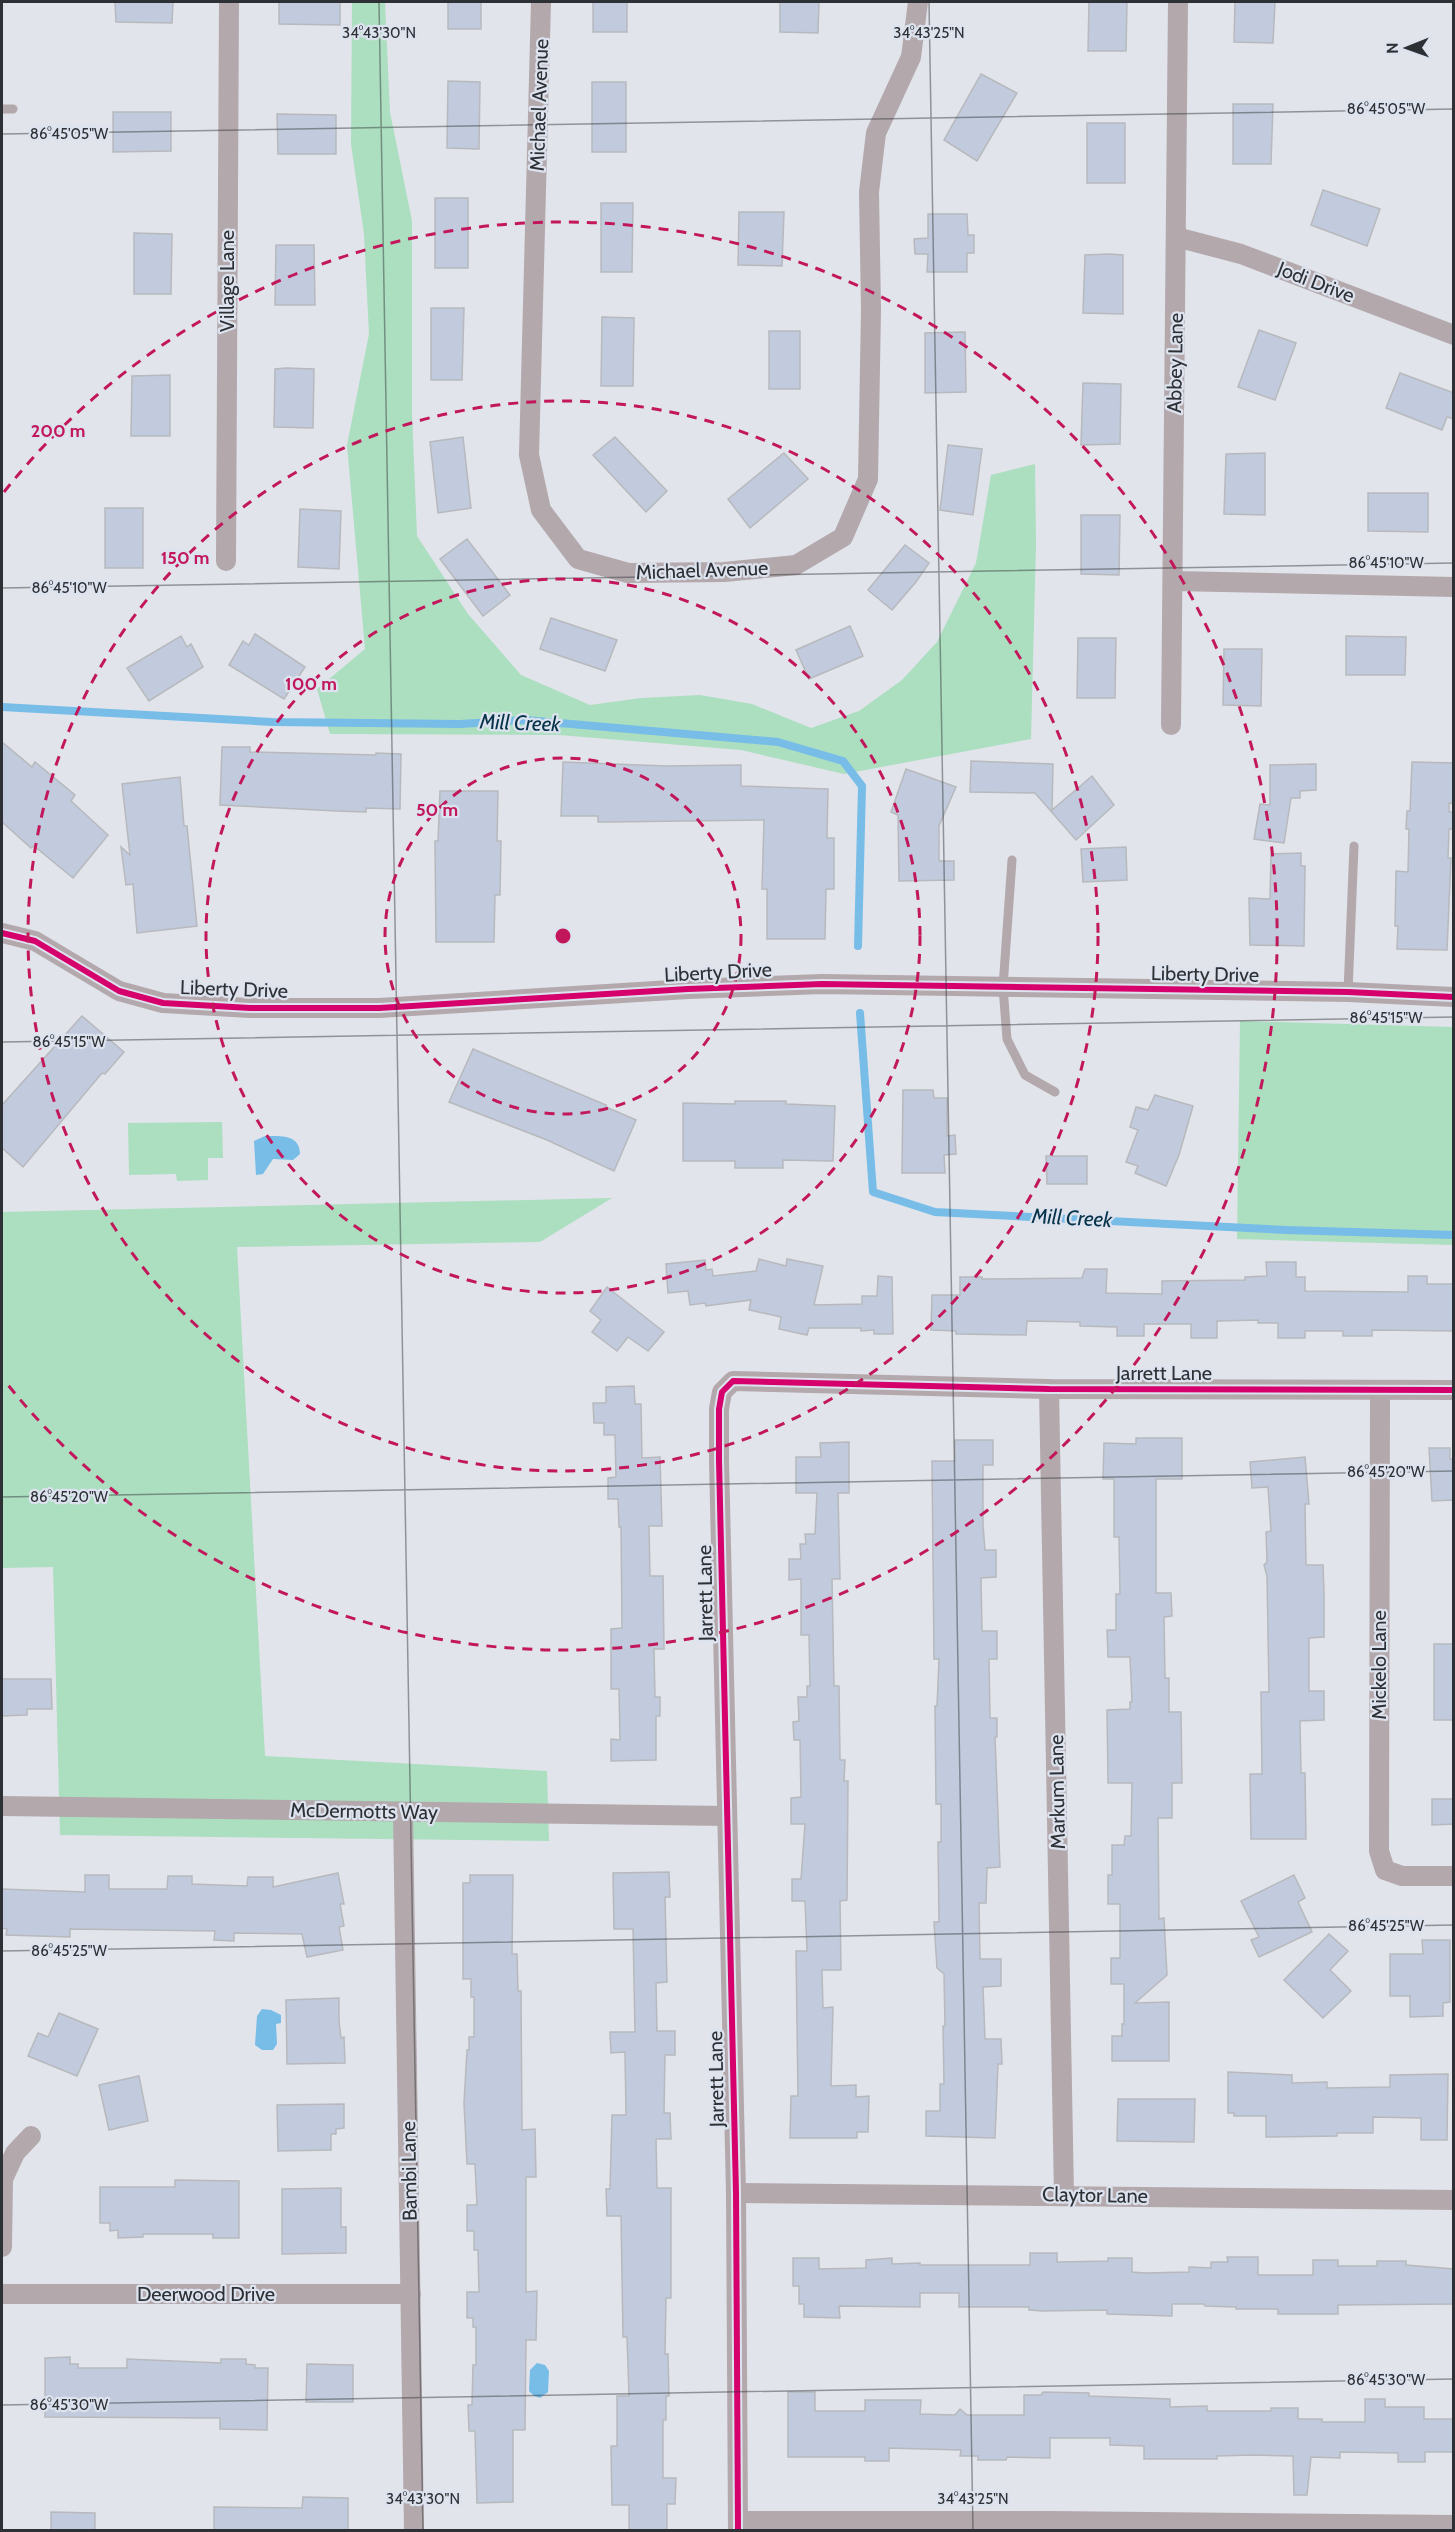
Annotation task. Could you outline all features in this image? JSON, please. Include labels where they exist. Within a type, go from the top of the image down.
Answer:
[{"type":"street","name":"Village Lane","points":[[226,561],[229,2]]},
{"type":"street","name":"Michael Avenue","points":[[541,2],[529,455],[541,510],[578,559],[628,573],[724,572],[796,565],[843,537],[868,479],[871,310],[869,192],[876,133],[911,57],[918,2]]},
{"type":"street","name":"Abbey Lane","points":[[1171,725],[1178,2]]},
{"type":"street","name":"Jodi Drive","points":[[1176,237],[1241,254],[1454,335]]},
{"type":"street","points":[[1173,581],[1454,587]]},
{"type":"street","name":"Liberty Drive","points":[[2,933],[35,941],[119,991],[163,1003],[250,1008],[379,1008],[677,990],[822,984],[1348,992],[1454,997]]},
{"type":"street","name":"Jarrett Lane","points":[[738,2526],[736,2193],[719,1460],[722,1392],[733,1381],[1049,1389],[1454,1390]]},
{"type":"street","name":"Markum Lane","points":[[1049,1389],[1064,2195]]},
{"type":"street","name":"Mickelo Lane","points":[[1380,1390],[1379,1851],[1385,1869],[1402,1876],[1454,1876]]},
{"type":"street","name":"McDermotts Way","points":[[2,1806],[726,1816]]},
{"type":"street","name":"Bambi Lane","points":[[403,1812],[414,2530]]},
{"type":"street","points":[[2,2247],[3,2179],[15,2153],[31,2136]]},
{"type":"street","name":"Claytor Lane","points":[[736,2193],[1454,2200]]},
{"type":"street","name":"Deerwood Drive","points":[[2,2294],[411,2294]]},
{"type":"street","points":[[738,2526],[1049,2520],[1454,2525]]},
{"type":"lane","points":[[2,109],[13,109]]},
{"type":"lane","points":[[1348,992],[1354,846]]},
{"type":"lane","points":[[1012,860],[1002,987],[1007,1039],[1025,1075],[1055,1092]]},
{"type":"green space","points":[[352,2],[385,2],[390,112],[412,221],[412,413],[417,536],[468,614],[521,675],[590,705],[641,698],[700,695],[752,704],[811,728],[859,711],[902,680],[937,642],[976,563],[991,475],[1035,464],[1036,544],[1031,739],[844,774],[741,750],[559,735],[330,734],[317,689],[365,649],[347,445],[369,334],[364,234],[351,144]]},
{"type":"green space","points":[[1240,1021],[1453,1027],[1453,1245],[1237,1239]]},
{"type":"green space","points":[[222,1122],[223,1158],[208,1158],[208,1180],[177,1181],[176,1174],[129,1175],[128,1123]]},
{"type":"green space","points":[[612,1198],[540,1242],[237,1247],[265,1756],[547,1771],[549,1841],[60,1835],[53,1567],[2,1568],[2,1212]]},
{"type":"water","points":[[265,1136],[283,1136],[293,1140],[299,1147],[300,1154],[293,1160],[273,1159],[263,1174],[256,1175],[254,1141]]},
{"type":"water","points":[[262,2009],[281,2015],[281,2023],[276,2024],[277,2044],[273,2050],[262,2050],[255,2045],[257,2016]]},
{"type":"water","points":[[537,2363],[545,2365],[549,2371],[548,2392],[540,2398],[529,2391],[530,2370]]},
{"type":"building","points":[[115,2],[173,2],[172,23],[116,22]]},
{"type":"building","points":[[279,2],[340,2],[340,25],[279,24]]},
{"type":"building","points":[[448,2],[481,2],[481,29],[448,29]]},
{"type":"building","points":[[593,2],[627,2],[627,32],[593,32]]},
{"type":"building","points":[[780,2],[819,2],[818,33],[780,32]]},
{"type":"building","points":[[1089,2],[1127,2],[1126,51],[1088,51]]},
{"type":"building","points":[[1235,2],[1275,2],[1273,43],[1234,42]]},
{"type":"building","points":[[981,74],[1017,93],[977,161],[944,140]]},
{"type":"building","points":[[448,81],[480,82],[479,149],[447,148]]},
{"type":"building","points":[[592,82],[626,82],[626,152],[592,152]]},
{"type":"building","points":[[1233,104],[1273,104],[1271,164],[1233,164]]},
{"type":"building","points":[[113,112],[171,112],[171,151],[113,152]]},
{"type":"building","points":[[277,114],[336,115],[336,154],[278,154]]},
{"type":"building","points":[[1087,123],[1125,123],[1125,183],[1087,183]]},
{"type":"building","points":[[1323,190],[1380,209],[1367,246],[1311,225]]},
{"type":"building","points":[[435,198],[468,198],[468,268],[435,268]]},
{"type":"building","points":[[601,203],[633,203],[632,272],[601,272]]},
{"type":"building","points":[[739,212],[784,212],[782,266],[738,265]]},
{"type":"building","points":[[928,214],[967,214],[968,235],[974,235],[974,253],[967,253],[967,272],[927,272],[928,254],[915,254],[914,239],[928,238]]},
{"type":"building","points":[[134,233],[172,234],[171,294],[134,294]]},
{"type":"building","points":[[276,245],[314,245],[315,305],[275,305]]},
{"type":"building","points":[[1085,255],[1123,255],[1123,314],[1083,313]]},
{"type":"building","points":[[431,308],[464,308],[462,380],[431,380]]},
{"type":"building","points":[[602,317],[634,318],[633,386],[601,386]]},
{"type":"building","points":[[1259,330],[1296,343],[1275,400],[1238,387]]},
{"type":"building","points":[[769,331],[800,331],[800,389],[769,389]]},
{"type":"building","points":[[965,332],[966,392],[925,393],[925,333]]},
{"type":"building","points":[[275,369],[314,369],[313,428],[274,427]]},
{"type":"building","points":[[1400,373],[1454,393],[1454,419],[1447,417],[1442,430],[1386,408]]},
{"type":"building","points":[[170,375],[170,436],[131,436],[132,376]]},
{"type":"building","points":[[1083,383],[1121,384],[1120,444],[1081,445]]},
{"type":"building","points":[[463,437],[471,508],[438,513],[430,442]]},
{"type":"building","points":[[615,437],[667,491],[646,512],[593,455]]},
{"type":"building","points":[[948,445],[982,449],[973,515],[940,510]]},
{"type":"building","points":[[784,453],[808,479],[750,528],[728,499]]},
{"type":"building","points":[[1265,453],[1265,515],[1224,514],[1226,454]]},
{"type":"building","points":[[1368,493],[1428,493],[1428,532],[1368,531]]},
{"type":"building","points":[[105,508],[143,508],[143,568],[105,568]]},
{"type":"building","points":[[300,509],[341,511],[339,569],[298,567]]},
{"type":"building","points":[[1081,515],[1120,515],[1119,575],[1081,574]]},
{"type":"building","points":[[467,539],[510,595],[483,616],[440,559]]},
{"type":"building","points":[[905,545],[929,563],[892,610],[868,590]]},
{"type":"building","points":[[551,618],[617,640],[605,671],[540,649]]},
{"type":"building","points":[[850,626],[863,656],[809,679],[796,650]]},
{"type":"building","points":[[255,634],[305,667],[284,699],[229,665],[243,641],[249,645]]},
{"type":"building","points":[[181,636],[187,647],[191,644],[203,667],[149,701],[127,668]]},
{"type":"building","points":[[1346,636],[1406,637],[1405,675],[1346,675]]},
{"type":"building","points":[[1078,638],[1116,638],[1115,698],[1077,698]]},
{"type":"building","points":[[1224,649],[1262,649],[1261,706],[1223,705]]},
{"type":"building","points":[[2,742],[32,767],[35,762],[75,795],[71,801],[108,835],[73,878],[34,846],[31,848],[2,822]]},
{"type":"building","points":[[222,747],[250,747],[250,752],[401,754],[400,809],[366,808],[366,812],[220,805]]},
{"type":"building","points":[[971,761],[1053,764],[1052,810],[1092,776],[1114,805],[1076,840],[1035,793],[970,792]]},
{"type":"building","points":[[563,762],[666,766],[741,765],[741,786],[828,789],[827,838],[834,838],[834,889],[826,889],[825,939],[767,939],[767,889],[762,889],[764,820],[598,822],[598,816],[561,816]]},
{"type":"building","points":[[1412,762],[1454,763],[1454,804],[1449,803],[1449,812],[1454,812],[1454,829],[1449,829],[1448,858],[1451,858],[1447,950],[1397,949],[1396,871],[1408,872],[1409,829],[1406,829],[1407,811],[1410,811]]},
{"type":"building","points":[[1316,764],[1316,790],[1300,791],[1300,798],[1291,798],[1284,843],[1254,839],[1260,804],[1270,805],[1270,765]]},
{"type":"building","points":[[906,769],[956,787],[939,826],[939,861],[954,861],[954,880],[899,881],[898,815],[891,812]]},
{"type":"building","points":[[180,777],[197,926],[137,933],[133,884],[126,885],[121,847],[130,855],[122,784]]},
{"type":"building","points":[[440,791],[498,791],[497,841],[501,841],[500,895],[495,895],[494,942],[436,942],[435,841],[438,841]]},
{"type":"building","points":[[1126,847],[1127,880],[1083,882],[1081,849]]},
{"type":"building","points":[[1301,853],[1301,866],[1305,866],[1304,946],[1250,945],[1249,898],[1270,899],[1271,854]]},
{"type":"building","points":[[82,1016],[124,1052],[105,1074],[102,1073],[23,1167],[2,1148],[2,1105]]},
{"type":"building","points":[[473,1049],[636,1120],[614,1171],[547,1140],[449,1102]]},
{"type":"building","points":[[903,1090],[933,1090],[934,1098],[947,1098],[947,1136],[955,1135],[956,1154],[944,1155],[945,1173],[902,1173]]},
{"type":"building","points":[[1155,1095],[1193,1106],[1179,1155],[1166,1186],[1135,1173],[1138,1166],[1126,1162],[1138,1130],[1130,1127],[1136,1107],[1148,1110]]},
{"type":"building","points":[[735,1101],[786,1101],[786,1104],[835,1106],[833,1161],[783,1160],[783,1168],[735,1168],[735,1161],[683,1161],[683,1103],[735,1104]]},
{"type":"building","points":[[1046,1156],[1087,1156],[1087,1184],[1047,1184]]},
{"type":"building","points":[[759,1259],[786,1266],[787,1259],[823,1266],[814,1305],[862,1304],[862,1296],[877,1296],[878,1276],[892,1277],[893,1334],[874,1334],[874,1330],[861,1331],[861,1328],[809,1328],[807,1335],[779,1329],[781,1317],[749,1310],[751,1300],[706,1306],[705,1303],[690,1305],[688,1291],[668,1293],[666,1264],[705,1260],[706,1270],[712,1269],[713,1276],[756,1271]]},
{"type":"building","points":[[1266,1262],[1296,1262],[1296,1277],[1305,1277],[1305,1291],[1408,1292],[1408,1276],[1427,1276],[1427,1284],[1454,1284],[1454,1331],[1372,1330],[1372,1336],[1343,1336],[1343,1331],[1305,1331],[1305,1338],[1278,1338],[1278,1323],[1258,1323],[1258,1320],[1217,1321],[1217,1338],[1191,1338],[1191,1324],[1144,1324],[1144,1336],[1117,1336],[1117,1327],[1080,1326],[1080,1322],[1027,1321],[1026,1335],[956,1334],[956,1331],[931,1330],[932,1295],[960,1295],[960,1277],[982,1277],[982,1279],[1082,1278],[1085,1269],[1107,1269],[1106,1293],[1162,1294],[1162,1281],[1245,1280],[1245,1277],[1267,1276]]},
{"type":"building","points":[[607,1287],[664,1332],[648,1351],[628,1337],[617,1351],[592,1332],[601,1320],[590,1311]]},
{"type":"building","points":[[634,1386],[635,1404],[641,1404],[642,1458],[660,1457],[662,1526],[649,1526],[650,1576],[663,1576],[664,1649],[654,1649],[655,1697],[660,1697],[660,1716],[656,1716],[656,1760],[611,1761],[611,1739],[620,1740],[619,1689],[611,1689],[611,1629],[622,1628],[621,1527],[619,1527],[618,1499],[608,1499],[608,1478],[616,1477],[615,1435],[604,1435],[604,1423],[594,1423],[593,1403],[606,1403],[606,1387]]},
{"type":"building","points":[[1136,1438],[1182,1438],[1182,1479],[1156,1479],[1156,1593],[1171,1593],[1172,1616],[1164,1617],[1165,1678],[1169,1678],[1169,1712],[1181,1712],[1182,1783],[1172,1783],[1172,1818],[1158,1818],[1159,1919],[1164,1918],[1167,1975],[1135,2003],[1169,2002],[1169,2061],[1112,2061],[1112,2036],[1122,2036],[1122,2024],[1124,2024],[1124,1984],[1111,1984],[1111,1958],[1120,1958],[1120,1904],[1108,1904],[1108,1875],[1112,1875],[1112,1845],[1124,1845],[1125,1836],[1131,1836],[1132,1783],[1108,1783],[1107,1710],[1130,1709],[1130,1702],[1132,1702],[1130,1657],[1108,1657],[1107,1630],[1116,1630],[1116,1594],[1120,1594],[1119,1537],[1114,1537],[1114,1479],[1103,1479],[1104,1443],[1136,1444]]},
{"type":"building","points":[[955,1440],[993,1440],[993,1465],[983,1465],[983,1525],[985,1550],[996,1550],[996,1577],[981,1578],[982,1631],[997,1631],[997,1659],[989,1659],[990,1718],[997,1718],[997,1737],[995,1737],[1000,1867],[987,1868],[986,1903],[979,1903],[980,1959],[1001,1959],[1001,1986],[983,1987],[985,2039],[1001,2039],[1002,2064],[998,2064],[995,2138],[926,2136],[926,2111],[940,2111],[940,2084],[944,2084],[943,2026],[945,2026],[944,1974],[937,1968],[934,1922],[939,1922],[938,1842],[941,1842],[941,1804],[936,1804],[935,1706],[937,1706],[939,1659],[934,1659],[932,1461],[955,1461]]},
{"type":"building","points":[[849,1442],[849,1493],[838,1493],[840,1579],[832,1579],[834,1686],[839,1686],[840,1760],[845,1760],[844,1781],[848,1781],[847,1900],[840,1901],[841,1970],[822,1970],[823,2008],[833,2007],[831,2086],[856,2085],[856,2097],[869,2096],[868,2132],[857,2132],[857,2138],[790,2138],[791,2096],[798,2096],[796,1951],[807,1951],[805,1901],[792,1901],[792,1879],[801,1879],[805,1824],[791,1824],[791,1798],[801,1797],[800,1740],[794,1740],[793,1722],[799,1721],[798,1697],[807,1697],[807,1686],[810,1686],[809,1635],[801,1635],[801,1579],[789,1580],[789,1559],[801,1559],[800,1544],[806,1544],[805,1534],[815,1534],[817,1493],[796,1493],[796,1457],[821,1457],[820,1443]]},
{"type":"building","points":[[1429,1448],[1450,1448],[1450,1459],[1454,1459],[1454,1500],[1432,1501]]},
{"type":"building","points":[[1305,1457],[1309,1504],[1305,1504],[1306,1565],[1323,1565],[1324,1592],[1324,1637],[1309,1638],[1309,1691],[1324,1691],[1324,1720],[1300,1721],[1301,1773],[1305,1773],[1306,1839],[1251,1839],[1250,1774],[1262,1774],[1261,1692],[1269,1692],[1267,1576],[1264,1565],[1267,1562],[1266,1532],[1271,1531],[1268,1487],[1252,1488],[1250,1462]]},
{"type":"building","points":[[1434,1644],[1454,1644],[1454,1720],[1434,1720]]},
{"type":"building","points":[[2,1679],[51,1679],[52,1709],[27,1709],[27,1715],[2,1716]]},
{"type":"building","points":[[1432,1799],[1454,1799],[1454,1824],[1432,1825]]},
{"type":"building","points":[[669,1872],[670,1897],[665,1897],[667,1982],[656,1983],[657,2031],[675,2031],[675,2055],[665,2055],[664,2113],[670,2113],[671,2139],[656,2139],[657,2188],[671,2188],[671,2298],[666,2298],[665,2354],[668,2354],[669,2396],[666,2396],[666,2420],[663,2420],[663,2478],[676,2478],[675,2504],[667,2504],[667,2530],[629,2530],[629,2505],[612,2505],[611,2446],[617,2446],[617,2396],[629,2396],[627,2337],[623,2337],[621,2216],[607,2216],[606,2189],[610,2189],[612,2115],[626,2115],[625,2052],[611,2053],[610,2032],[635,2032],[633,1929],[614,1929],[613,1873]]},
{"type":"building","points":[[338,1873],[344,1904],[340,1904],[344,1926],[339,1927],[343,1950],[307,1957],[302,1934],[234,1933],[234,1941],[214,1940],[215,1931],[70,1929],[70,1937],[6,1935],[7,1929],[2,1928],[2,1889],[85,1892],[85,1875],[109,1875],[109,1889],[167,1889],[168,1876],[192,1876],[192,1884],[247,1886],[248,1877],[273,1877],[273,1887]]},
{"type":"building","points":[[470,1875],[513,1875],[512,1954],[517,1954],[518,1991],[521,1991],[522,2130],[535,2129],[536,2177],[526,2177],[526,2292],[537,2291],[536,2340],[526,2340],[525,2430],[513,2430],[513,2502],[477,2503],[475,2431],[469,2431],[468,2405],[472,2405],[473,2365],[476,2365],[476,2327],[473,2327],[473,2318],[467,2318],[467,2292],[479,2292],[478,2250],[474,2250],[474,2231],[467,2231],[467,2205],[477,2205],[475,2164],[467,2164],[464,2103],[467,2050],[469,2050],[469,2037],[474,2037],[474,1997],[471,1997],[471,1979],[463,1979],[463,1883],[470,1883]]},
{"type":"building","points":[[1294,1875],[1305,1898],[1298,1902],[1312,1932],[1259,1957],[1251,1940],[1259,1937],[1241,1901]]},
{"type":"building","points":[[1329,1934],[1348,1951],[1330,1970],[1351,1991],[1323,2018],[1284,1980]]},
{"type":"building","points":[[1422,1940],[1450,1940],[1450,2002],[1443,2003],[1443,2016],[1410,2017],[1410,1996],[1390,1996],[1390,1954],[1423,1954]]},
{"type":"building","points":[[339,1998],[339,2021],[341,2038],[344,2037],[345,2063],[287,2064],[286,2000]]},
{"type":"building","points":[[59,2013],[98,2029],[77,2076],[28,2056],[38,2033],[48,2037]]},
{"type":"building","points":[[1228,2072],[1292,2075],[1292,2083],[1327,2082],[1327,2088],[1390,2087],[1390,2075],[1448,2074],[1447,2140],[1421,2140],[1421,2118],[1373,2117],[1373,2133],[1266,2137],[1266,2116],[1234,2116],[1234,2113],[1228,2113]]},
{"type":"building","points":[[139,2076],[148,2121],[109,2130],[99,2085]]},
{"type":"building","points":[[1118,2099],[1195,2099],[1194,2142],[1117,2141]]},
{"type":"building","points":[[344,2104],[344,2128],[336,2129],[336,2134],[331,2134],[331,2150],[278,2151],[277,2105]]},
{"type":"building","points":[[175,2180],[239,2181],[239,2238],[213,2238],[213,2234],[143,2234],[143,2237],[118,2238],[118,2230],[110,2231],[110,2223],[100,2223],[100,2187],[175,2187]]},
{"type":"building","points":[[341,2188],[341,2227],[346,2227],[346,2253],[282,2254],[282,2189]]},
{"type":"building","points":[[1030,2253],[1057,2253],[1057,2262],[1132,2258],[1132,2272],[1145,2273],[1189,2272],[1189,2267],[1211,2268],[1211,2262],[1228,2262],[1227,2257],[1258,2257],[1258,2275],[1313,2275],[1313,2260],[1338,2260],[1338,2266],[1377,2266],[1377,2261],[1406,2261],[1406,2265],[1454,2269],[1454,2304],[1338,2305],[1338,2314],[1278,2314],[1278,2309],[1236,2309],[1236,2307],[1205,2306],[1204,2304],[1172,2304],[1172,2316],[1107,2314],[1107,2310],[1043,2311],[1029,2310],[1029,2307],[959,2307],[959,2293],[920,2293],[920,2307],[839,2306],[840,2318],[804,2317],[804,2304],[799,2304],[799,2286],[793,2286],[793,2258],[819,2258],[819,2269],[866,2268],[866,2260],[892,2258],[892,2264],[1030,2265]]},
{"type":"building","points":[[70,2357],[70,2364],[78,2364],[78,2368],[127,2368],[127,2359],[221,2363],[221,2359],[246,2359],[246,2364],[255,2365],[255,2368],[268,2368],[267,2430],[220,2429],[220,2418],[45,2417],[45,2358]]},
{"type":"building","points":[[307,2364],[353,2365],[353,2402],[306,2402]]},
{"type":"building","points":[[788,2392],[815,2392],[815,2411],[865,2411],[865,2400],[921,2400],[920,2414],[955,2415],[960,2409],[967,2415],[1024,2415],[1024,2395],[1041,2395],[1043,2392],[1170,2399],[1170,2407],[1207,2406],[1207,2411],[1271,2411],[1271,2408],[1298,2408],[1298,2419],[1322,2419],[1322,2422],[1365,2422],[1365,2399],[1385,2399],[1385,2407],[1424,2407],[1424,2419],[1454,2419],[1454,2452],[1425,2452],[1425,2462],[1398,2462],[1398,2453],[1340,2452],[1340,2458],[1311,2457],[1307,2495],[1294,2495],[1293,2456],[1253,2455],[1217,2456],[1217,2459],[1144,2459],[1144,2446],[1110,2445],[1110,2438],[1050,2438],[1050,2458],[1007,2457],[1006,2460],[978,2460],[978,2456],[960,2456],[961,2450],[889,2448],[889,2461],[865,2461],[865,2457],[788,2457]]},
{"type":"building","points":[[303,2497],[348,2498],[348,2530],[214,2530],[214,2507],[302,2508]]},
{"type":"building","points":[[51,2512],[95,2513],[95,2530],[51,2530]]},
{"type":"waterway","name":"Mill Creek","points":[[2,707],[272,722],[460,724],[525,720],[778,742],[843,761],[862,786],[858,946]]},
{"type":"waterway","name":"Mill Creek","points":[[860,1013],[873,1192],[935,1212],[1286,1230],[1454,1235]]},
{"type":"cycle path","points":[[2,933],[35,941],[119,991],[163,1003],[250,1008],[379,1008],[688,989],[822,984],[1348,992],[1454,997]]},
{"type":"cycle path","points":[[738,2530],[736,2193],[719,1460],[719,1409],[722,1392],[733,1381],[1049,1389],[1454,1390]]}]
